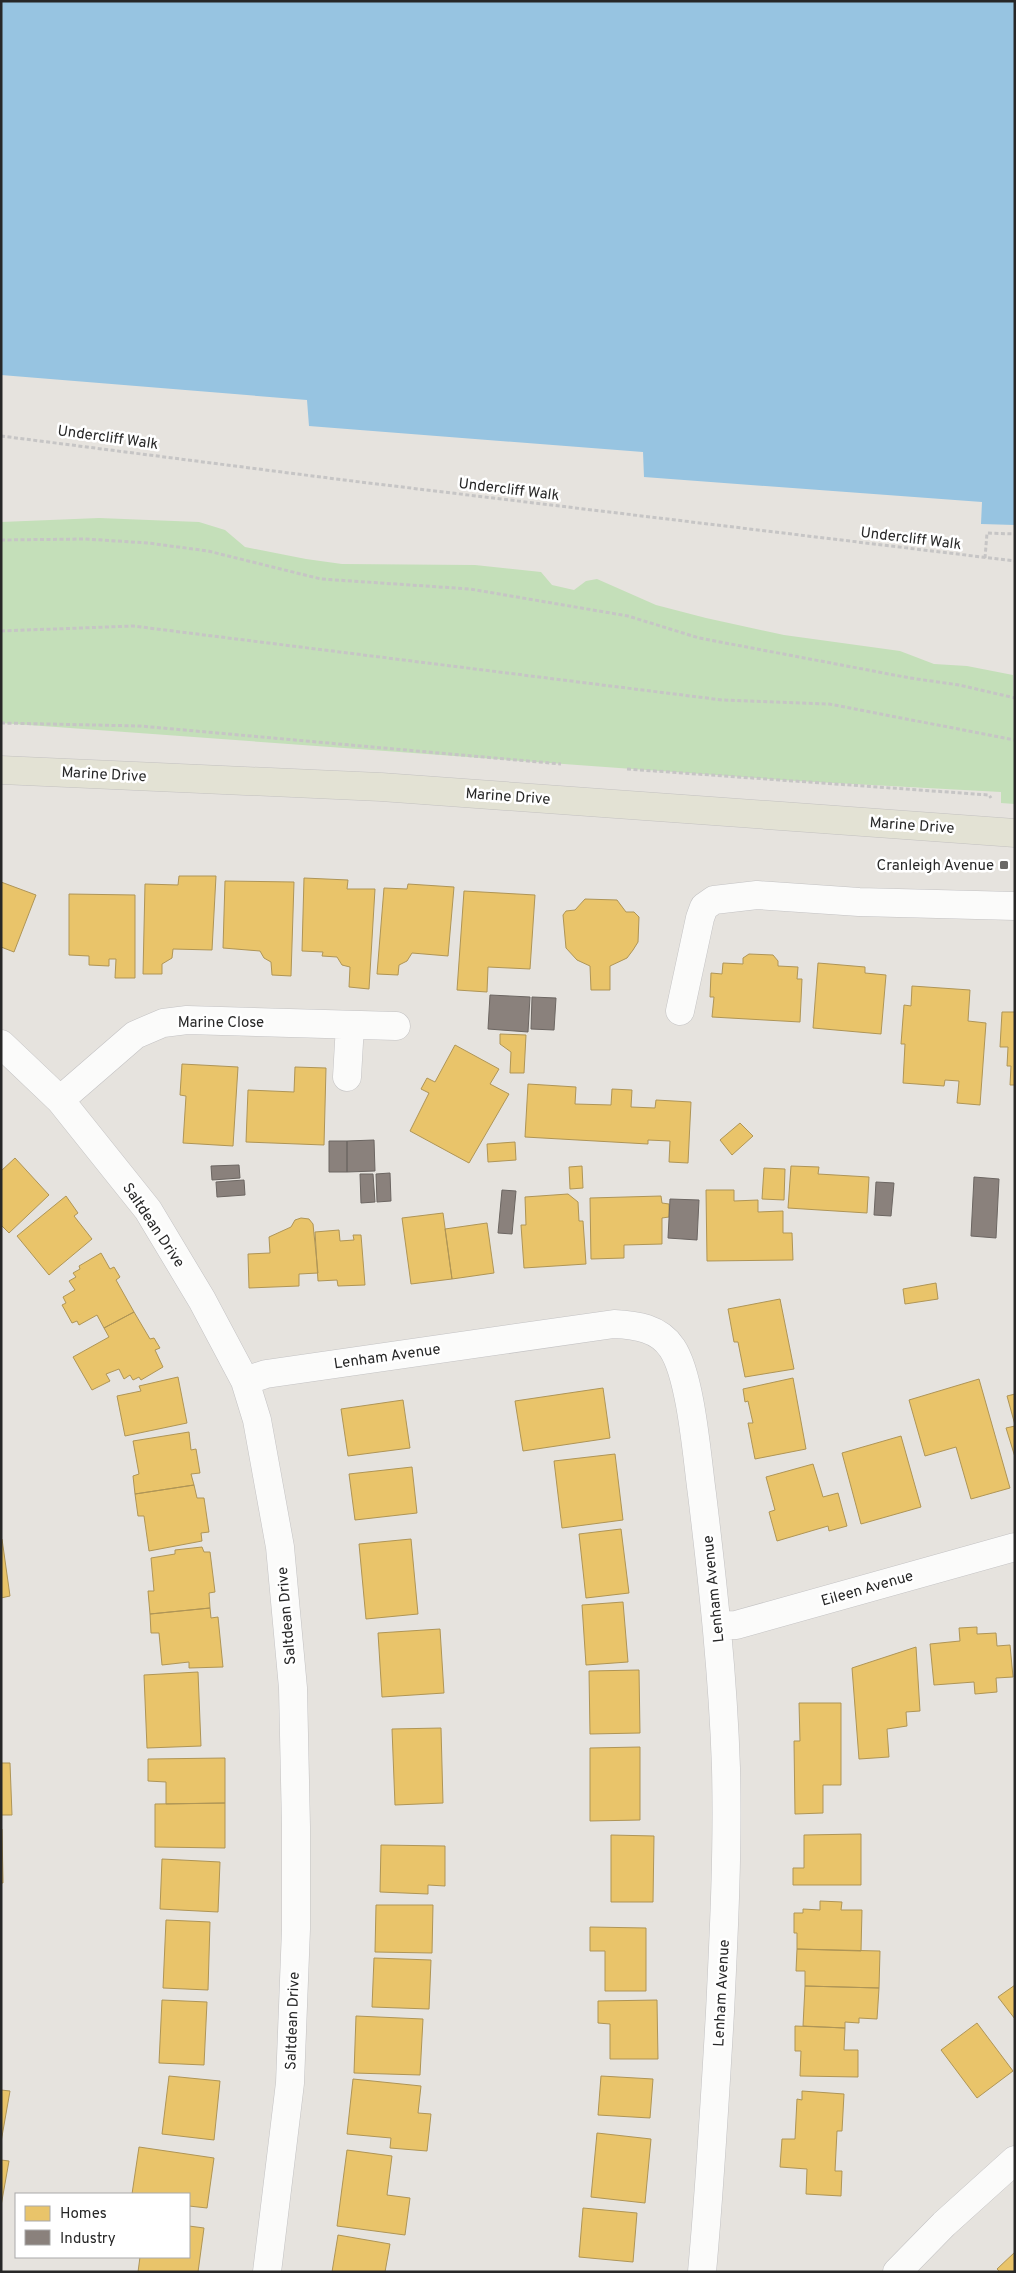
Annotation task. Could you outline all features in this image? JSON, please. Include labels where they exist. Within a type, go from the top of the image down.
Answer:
[{"type":"main road","name":"Marine Drive","points":[[1,770],[381,787],[1015,833]]},
{"type":"street","points":[[680,1011],[700,918],[704,907],[714,900],[757,895],[778,895],[859,902],[1015,906]]},
{"type":"street","name":"Marine Close","points":[[60,1100],[135,1035],[163,1023],[187,1020],[396,1026]]},
{"type":"street","points":[[347,1077],[350,1025]]},
{"type":"street","name":"Saltdean Drive","points":[[1,1044],[60,1100],[148,1210],[202,1300],[246,1381],[257,1420],[280,1546],[293,1688],[295,1767],[296,1929],[290,2083],[267,2272]]},
{"type":"street","name":"Lenham Avenue","points":[[246,1381],[266,1374],[614,1324],[634,1325],[659,1334],[673,1349],[682,1372],[694,1434],[718,1626],[726,1769],[725,1906],[711,2173],[702,2272]]},
{"type":"street","name":"Eileen Avenue","points":[[718,1626],[736,1625],[1015,1547]]},
{"type":"street","points":[[897,2272],[944,2224],[1015,2160]]},
{"type":"path","name":"Undercliff Walk","points":[[1,436],[364,483],[1015,561]]},
{"type":"path","points":[[985,558],[987,534],[1015,534]]},
{"type":"path","points":[[1,540],[85,539],[148,544],[208,551],[321,579],[470,589],[628,616],[700,638],[910,678],[959,685],[1015,698]]},
{"type":"path","points":[[1,631],[133,626],[722,700],[829,704],[1015,740]]},
{"type":"path","points":[[1,723],[140,726],[567,764]]},
{"type":"path","points":[[620,768],[990,795],[994,802]]},
{"type":"green space","points":[[99,518],[199,522],[225,530],[245,547],[342,564],[475,565],[541,572],[552,585],[574,590],[586,581],[597,579],[656,605],[706,618],[784,635],[900,651],[934,664],[967,666],[1013,675],[1015,804],[1001,803],[1001,792],[797,781],[1,723],[1,522]]},
{"type":"water","points":[[1,1],[1015,1],[1015,525],[981,524],[982,502],[644,477],[643,452],[309,426],[307,400],[1,375]]},
{"type":"building: Homes","points":[[179,876],[216,876],[212,950],[173,949],[172,958],[162,964],[162,974],[143,974],[145,884],[178,885]]},
{"type":"building: Homes","points":[[304,878],[348,880],[347,889],[375,889],[369,989],[349,987],[350,967],[342,965],[337,957],[322,956],[323,952],[302,951]]},
{"type":"building: Homes","points":[[225,881],[294,882],[291,976],[272,975],[271,962],[264,958],[260,951],[223,948]]},
{"type":"building: Homes","points":[[1,882],[36,895],[14,952],[1,947]]},
{"type":"building: Homes","points":[[408,884],[454,887],[448,956],[412,953],[407,961],[399,965],[398,975],[377,974],[384,888],[407,889]]},
{"type":"building: Homes","points":[[464,891],[535,895],[530,969],[488,967],[487,992],[457,990]]},
{"type":"building: Homes","points":[[69,894],[135,895],[135,978],[115,978],[116,959],[109,959],[109,966],[89,965],[89,956],[69,955]]},
{"type":"building: Homes","points":[[585,899],[617,900],[626,912],[634,912],[639,917],[638,942],[627,958],[610,966],[610,990],[591,990],[590,966],[577,960],[566,948],[563,915],[566,911],[575,910]]},
{"type":"building: Homes","points":[[749,954],[773,955],[778,961],[778,966],[798,967],[797,979],[802,979],[800,1022],[712,1017],[714,997],[710,997],[711,973],[722,974],[723,963],[743,964],[743,958]]},
{"type":"building: Homes","points":[[818,963],[865,967],[865,973],[886,975],[881,1034],[813,1028]]},
{"type":"building: Homes","points":[[912,986],[970,990],[968,1021],[986,1023],[980,1105],[957,1103],[959,1081],[945,1080],[944,1086],[903,1083],[905,1044],[901,1044],[904,1005],[911,1006]]},
{"type":"building: Homes","points":[[1002,1012],[1015,1012],[1015,1085],[1010,1085],[1011,1066],[1007,1066],[1008,1047],[1000,1047]]},
{"type":"building: Homes","points":[[500,1034],[526,1035],[524,1073],[510,1073],[511,1052],[500,1044]]},
{"type":"building: Homes","points":[[455,1045],[499,1069],[490,1084],[509,1094],[469,1163],[410,1131],[429,1093],[421,1089],[427,1078],[435,1082]]},
{"type":"building: Homes","points":[[182,1064],[238,1067],[233,1146],[183,1143],[186,1096],[180,1095]]},
{"type":"building: Homes","points":[[295,1067],[326,1068],[324,1145],[246,1142],[248,1090],[294,1092]]},
{"type":"building: Homes","points":[[528,1084],[576,1087],[575,1104],[611,1105],[612,1089],[632,1090],[631,1107],[655,1108],[656,1100],[691,1102],[688,1163],[669,1162],[670,1141],[648,1140],[648,1144],[525,1137]]},
{"type":"building: Homes","points":[[740,1123],[753,1136],[732,1155],[720,1140]]},
{"type":"building: Homes","points":[[515,1142],[516,1160],[488,1162],[487,1144]]},
{"type":"building: Homes","points":[[15,1158],[49,1195],[9,1233],[1,1225],[1,1171]]},
{"type":"building: Homes","points":[[582,1166],[583,1188],[570,1189],[569,1167]]},
{"type":"building: Homes","points":[[791,1166],[819,1167],[818,1174],[869,1177],[867,1213],[788,1208]]},
{"type":"building: Homes","points":[[764,1168],[785,1169],[784,1200],[762,1199]]},
{"type":"building: Homes","points":[[706,1190],[734,1190],[734,1201],[758,1200],[758,1212],[783,1211],[783,1233],[792,1233],[793,1260],[707,1261]]},
{"type":"building: Homes","points":[[568,1194],[578,1202],[579,1221],[583,1221],[586,1264],[524,1268],[521,1225],[526,1225],[525,1197]]},
{"type":"building: Homes","points":[[66,1196],[78,1213],[74,1216],[92,1239],[49,1275],[17,1236]]},
{"type":"building: Homes","points":[[661,1196],[662,1203],[669,1204],[669,1217],[662,1218],[662,1244],[624,1245],[624,1258],[591,1259],[590,1198]]},
{"type":"building: Homes","points":[[443,1213],[452,1279],[411,1284],[402,1218]]},
{"type":"building: Homes","points":[[301,1218],[309,1219],[313,1224],[318,1273],[299,1274],[299,1286],[249,1288],[248,1254],[270,1253],[269,1237],[291,1227],[295,1220]]},
{"type":"building: Homes","points":[[487,1223],[494,1273],[452,1279],[445,1229]]},
{"type":"building: Homes","points":[[339,1230],[340,1241],[354,1240],[353,1235],[361,1235],[365,1285],[338,1286],[337,1280],[318,1281],[315,1232]]},
{"type":"building: Homes","points":[[101,1253],[110,1269],[114,1267],[120,1277],[116,1280],[134,1312],[104,1328],[97,1315],[79,1325],[77,1321],[72,1323],[62,1305],[66,1303],[63,1297],[75,1290],[69,1281],[76,1277],[73,1273],[80,1269],[79,1266]]},
{"type":"building: Homes","points":[[936,1283],[938,1299],[905,1304],[903,1289]]},
{"type":"building: Homes","points":[[780,1299],[794,1369],[745,1377],[738,1342],[734,1342],[728,1309]]},
{"type":"building: Homes","points":[[134,1312],[150,1339],[154,1338],[160,1348],[155,1350],[163,1367],[141,1380],[139,1377],[133,1380],[130,1375],[124,1379],[119,1369],[106,1374],[110,1381],[92,1390],[73,1357],[109,1337],[104,1328]]},
{"type":"building: Homes","points":[[178,1377],[187,1423],[125,1436],[117,1396],[141,1391],[139,1386]]},
{"type":"building: Homes","points":[[793,1378],[806,1449],[755,1459],[748,1423],[753,1423],[748,1401],[745,1402],[743,1389]]},
{"type":"building: Homes","points":[[979,1379],[1010,1488],[971,1499],[956,1447],[925,1456],[909,1400]]},
{"type":"building: Homes","points":[[603,1388],[610,1438],[523,1451],[515,1401]]},
{"type":"building: Homes","points":[[1015,1394],[1015,1425],[1007,1396]]},
{"type":"building: Homes","points":[[403,1400],[410,1448],[348,1456],[341,1409]]},
{"type":"building: Homes","points":[[1015,1426],[1015,1457],[1006,1428]]},
{"type":"building: Homes","points":[[189,1432],[191,1450],[196,1449],[200,1473],[191,1474],[194,1485],[135,1494],[133,1476],[139,1474],[133,1441]]},
{"type":"building: Homes","points":[[901,1436],[921,1507],[861,1524],[842,1453]]},
{"type":"building: Homes","points":[[615,1454],[623,1520],[562,1528],[554,1461]]},
{"type":"building: Homes","points":[[813,1464],[823,1497],[838,1493],[847,1526],[829,1531],[828,1526],[777,1541],[769,1512],[775,1510],[766,1477]]},
{"type":"building: Homes","points":[[412,1467],[417,1513],[355,1520],[349,1474]]},
{"type":"building: Homes","points":[[194,1485],[197,1498],[204,1498],[209,1532],[201,1533],[202,1541],[149,1551],[144,1516],[138,1516],[135,1494]]},
{"type":"building: Homes","points":[[621,1529],[629,1593],[586,1598],[579,1534]]},
{"type":"building: Homes","points":[[411,1539],[418,1614],[366,1619],[359,1544]]},
{"type":"building: Homes","points":[[1,1540],[10,1596],[1,1598]]},
{"type":"building: Homes","points":[[202,1547],[204,1552],[210,1552],[215,1592],[209,1593],[210,1608],[150,1614],[148,1591],[154,1591],[151,1558],[175,1554],[175,1550]]},
{"type":"building: Homes","points":[[623,1602],[628,1662],[586,1665],[582,1605]]},
{"type":"building: Homes","points":[[210,1608],[211,1618],[218,1617],[223,1667],[189,1668],[189,1662],[162,1665],[159,1633],[151,1633],[150,1614]]},
{"type":"building: Homes","points":[[977,1627],[977,1634],[996,1633],[997,1646],[1010,1645],[1013,1677],[996,1678],[997,1692],[975,1694],[974,1682],[934,1685],[930,1644],[960,1641],[959,1628]]},
{"type":"building: Homes","points":[[440,1629],[444,1693],[382,1697],[378,1633]]},
{"type":"building: Homes","points":[[916,1647],[920,1711],[906,1712],[907,1726],[887,1729],[889,1757],[859,1759],[852,1668]]},
{"type":"building: Homes","points":[[639,1670],[640,1733],[590,1734],[589,1671]]},
{"type":"building: Homes","points":[[198,1672],[201,1746],[147,1748],[144,1675]]},
{"type":"building: Homes","points":[[799,1703],[841,1703],[841,1785],[823,1785],[823,1813],[795,1814],[794,1741],[800,1741]]},
{"type":"building: Homes","points":[[441,1728],[443,1803],[395,1805],[392,1729]]},
{"type":"building: Homes","points":[[640,1747],[640,1820],[590,1821],[590,1748]]},
{"type":"building: Homes","points":[[225,1758],[225,1803],[166,1804],[166,1782],[148,1781],[148,1759]]},
{"type":"building: Homes","points":[[1,1763],[10,1763],[12,1815],[1,1815]]},
{"type":"building: Homes","points":[[225,1803],[225,1848],[155,1847],[155,1804]]},
{"type":"building: Homes","points":[[2,1829],[3,1883],[1,1883]]},
{"type":"building: Homes","points":[[861,1834],[861,1885],[793,1885],[793,1868],[804,1868],[804,1835]]},
{"type":"building: Homes","points":[[611,1835],[654,1836],[653,1902],[611,1902]]},
{"type":"building: Homes","points":[[381,1845],[445,1846],[445,1886],[428,1885],[428,1894],[380,1892]]},
{"type":"building: Homes","points":[[162,1859],[220,1862],[218,1912],[160,1909]]},
{"type":"building: Homes","points":[[820,1901],[842,1902],[841,1910],[862,1910],[861,1951],[797,1949],[797,1933],[794,1933],[794,1913],[803,1913],[803,1909],[820,1910]]},
{"type":"building: Homes","points":[[376,1905],[433,1905],[432,1953],[375,1952]]},
{"type":"building: Homes","points":[[166,1920],[210,1922],[208,1990],[163,1988]]},
{"type":"building: Homes","points":[[590,1927],[646,1928],[646,1991],[605,1991],[605,1951],[590,1951]]},
{"type":"building: Homes","points":[[797,1949],[880,1951],[879,1988],[805,1986],[805,1971],[796,1971]]},
{"type":"building: Homes","points":[[374,1958],[431,1960],[429,2009],[372,2007]]},
{"type":"building: Homes","points":[[1015,1985],[1015,2019],[998,1997]]},
{"type":"building: Homes","points":[[805,1986],[879,1988],[877,2019],[859,2018],[859,2023],[845,2022],[845,2028],[803,2026]]},
{"type":"building: Homes","points":[[162,2000],[207,2002],[204,2065],[159,2063]]},
{"type":"building: Homes","points":[[657,2000],[658,2059],[610,2059],[610,2024],[598,2023],[598,2001]]},
{"type":"building: Homes","points":[[356,2016],[423,2019],[420,2075],[354,2073]]},
{"type":"building: Homes","points":[[977,2023],[1013,2071],[977,2098],[941,2050]]},
{"type":"building: Homes","points":[[795,2026],[845,2028],[844,2050],[858,2050],[858,2077],[800,2076],[801,2051],[795,2051]]},
{"type":"building: Homes","points":[[169,2076],[220,2081],[214,2140],[162,2134]]},
{"type":"building: Homes","points":[[601,2076],[653,2079],[650,2118],[598,2115]]},
{"type":"building: Homes","points":[[353,2079],[421,2086],[418,2113],[431,2114],[427,2151],[390,2148],[391,2138],[347,2134]]},
{"type":"building: Homes","points":[[1,2090],[10,2091],[1,2142]]},
{"type":"building: Homes","points":[[802,2091],[844,2094],[842,2131],[837,2131],[835,2171],[842,2171],[841,2196],[806,2194],[807,2169],[780,2167],[782,2139],[795,2139],[797,2099],[802,2100]]},
{"type":"building: Homes","points":[[597,2133],[651,2139],[645,2203],[591,2197]]},
{"type":"building: Homes","points":[[139,2147],[214,2158],[207,2208],[190,2206],[190,2193],[132,2193]]},
{"type":"building: Homes","points":[[347,2150],[392,2156],[387,2195],[410,2198],[405,2235],[337,2226]]},
{"type":"building: Homes","points":[[1,2160],[9,2161],[1,2206]]},
{"type":"building: Homes","points":[[583,2208],[637,2213],[633,2262],[579,2257]]},
{"type":"building: Homes","points":[[190,2226],[204,2228],[198,2272],[138,2272],[140,2258],[190,2258]]},
{"type":"building: Homes","points":[[338,2235],[390,2244],[385,2272],[332,2272]]},
{"type":"building: Homes","points":[[1015,2252],[1015,2272],[1000,2272],[997,2269]]},
{"type":"building: Industry","points":[[490,995],[530,997],[528,1032],[488,1029]]},
{"type":"building: Industry","points":[[532,997],[556,998],[554,1030],[531,1029]]},
{"type":"building: Industry","points":[[374,1140],[375,1171],[347,1172],[347,1141]]},
{"type":"building: Industry","points":[[329,1141],[347,1141],[347,1172],[329,1172]]},
{"type":"building: Industry","points":[[239,1165],[240,1178],[212,1180],[211,1166]]},
{"type":"building: Industry","points":[[390,1173],[391,1201],[377,1202],[376,1174]]},
{"type":"building: Industry","points":[[360,1174],[373,1174],[375,1202],[361,1203]]},
{"type":"building: Industry","points":[[974,1177],[999,1179],[996,1238],[971,1236]]},
{"type":"building: Industry","points":[[244,1180],[245,1195],[217,1197],[216,1182]]},
{"type":"building: Industry","points":[[876,1182],[894,1183],[891,1216],[874,1215]]},
{"type":"building: Industry","points":[[502,1190],[516,1191],[512,1234],[498,1233]]},
{"type":"building: Industry","points":[[670,1199],[699,1200],[697,1240],[668,1238]]},
{"type":"place","name":"Cranleigh Avenue","points":[[1004,865]]}]
